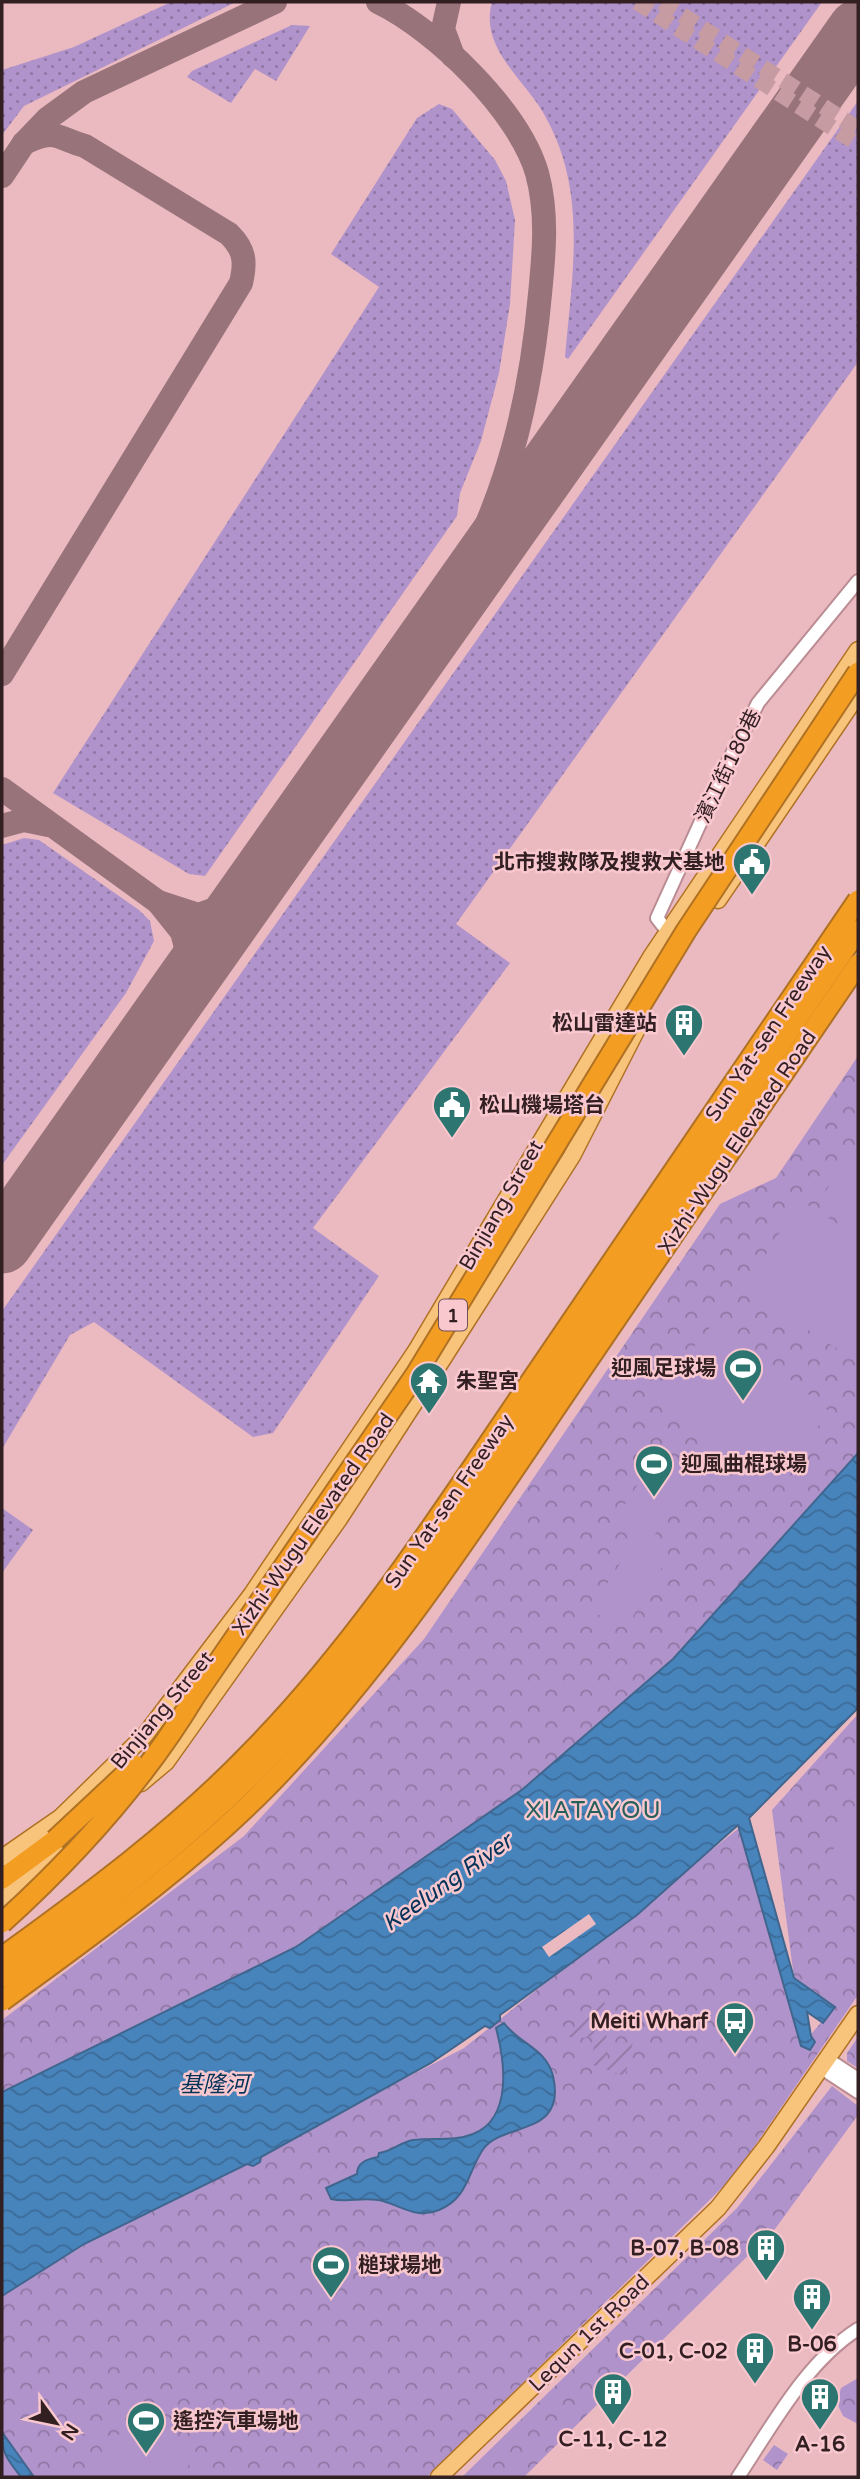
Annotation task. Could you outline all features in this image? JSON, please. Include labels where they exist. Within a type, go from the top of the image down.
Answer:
[{"type":"highway","name":"Xizhi-Wugu Elevated Road","points":[[2,1923],[76,1851],[169,1739],[195,1696],[416,1374],[686,931],[858,672]]},
{"type":"highway","name":"Sun Yat-sen Freeway","points":[[2,1957],[116,1872],[187,1814],[251,1752],[314,1684],[369,1615],[421,1543],[858,900]]},
{"type":"highway","name":"Sun Yat-sen Freeway","points":[[2,1978],[173,1848],[286,1741],[342,1677],[450,1530],[858,930]]},
{"type":"highway","name":"Xizhi-Wugu Elevated Road","points":[[2,2001],[134,1903],[204,1846],[265,1789],[319,1732],[391,1646],[466,1541],[858,964]]},
{"type":"highway","points":[[2,1879],[55,1840],[108,1793],[195,1696]]},
{"type":"main road","name":"Binjiang Street","points":[[2,1858],[61,1816],[145,1735],[252,1594],[416,1351],[566,1095],[668,932],[858,650]]},
{"type":"main road","name":"Binjiang Street","points":[[2,1898],[166,1762],[227,1678],[339,1519],[569,1162],[596,1114],[638,1026],[705,919],[858,694]]},
{"type":"main road","points":[[566,1095],[596,1114]]},
{"type":"main road","points":[[61,1816],[78,1837]]},
{"type":"main road","name":"Lequn 1st Road","points":[[453,2477],[725,2215],[774,2154],[830,2067],[858,2014]]},
{"type":"main road","name":"Lequn 1st Road","points":[[439,2477],[718,2208],[858,2031]]},
{"type":"street","name":"濱江街180巷","points":[[668,932],[657,918],[758,703],[858,581]]},
{"type":"street","points":[[830,2067],[858,2079]]},
{"type":"street","points":[[830,2067],[858,2092]]},
{"type":"street","points":[[738,2477],[806,2379],[836,2343],[858,2329]]},
{"type":"green space","points":[[171,2],[236,2],[24,106],[2,135],[2,70],[74,47]]},
{"type":"green space","points":[[492,2],[822,2],[568,359],[565,357],[574,250],[567,172],[545,115],[508,65],[495,42],[490,16]]},
{"type":"green space","points":[[292,25],[310,26],[276,81],[255,69],[231,103],[187,77],[192,71]]},
{"type":"green space","points":[[858,101],[858,362],[456,924],[510,963],[313,1228],[379,1276],[273,1433],[253,1437],[94,1322],[70,1335],[2,1449],[2,1311]]},
{"type":"green space","points":[[439,104],[452,109],[495,160],[506,181],[515,220],[510,304],[499,373],[481,441],[460,493],[457,516],[205,876],[189,874],[53,793],[379,287],[331,254],[417,118]]},
{"type":"green space","points":[[24,838],[39,840],[139,910],[150,921],[154,941],[126,993],[2,1165],[2,845]]},
{"type":"green space","points":[[858,1056],[858,1453],[673,1659],[523,1789],[296,1947],[2,2092],[2,2020],[244,1836],[424,1639],[720,1204],[776,1178]]},
{"type":"green space","points":[[858,1143],[858,1220],[828,1200],[825,1192]]},
{"type":"green space","points":[[800,1200],[858,1237],[858,1362],[744,1289]]},
{"type":"green space","name":"迎風足球場","points":[[717,1319],[830,1412],[769,1485],[656,1392]]},
{"type":"green space","name":"迎風曲棍球場","points":[[665,1456],[688,1471],[690,1480],[652,1539],[643,1541],[620,1526],[617,1516],[655,1458]]},
{"type":"green space","points":[[2,1508],[33,1530],[2,1573]]},
{"type":"green space","points":[[631,1546],[650,1551],[663,1566],[629,1623],[621,1627],[597,1614],[593,1606]]},
{"type":"green space","points":[[858,1714],[858,1995],[734,2176],[427,2477],[2,2477],[2,2297],[84,2244],[464,2048],[739,1828],[802,2045],[834,2007],[794,1978],[772,1810]]},
{"type":"green space","points":[[858,1813],[858,1885],[855,1887],[847,1885],[825,1867],[826,1860]]},
{"type":"green space","points":[[604,1994],[608,2066],[635,2033],[625,2076],[590,2064],[596,2038],[566,2037]]},
{"type":"green space","points":[[858,2037],[858,2068],[847,2061],[847,2053]]},
{"type":"green space","points":[[832,2086],[858,2106],[858,2115],[775,2229],[524,2477],[462,2477],[737,2208]]},
{"type":"green space","points":[[858,2378],[858,2424],[843,2416],[837,2403],[841,2388]]},
{"type":"green space","name":"遙控汽車場地","points":[[122,2434],[182,2448],[190,2458],[186,2477],[103,2477],[103,2453],[96,2437]]},
{"type":"green space","points":[[774,2445],[788,2454],[777,2470],[763,2460]]},
{"type":"green space","points":[[2,2450],[21,2477],[2,2477]]},
{"type":"water","name":"基隆河","points":[[858,1453],[858,1708],[749,1818],[794,1978],[835,2007],[823,2023],[807,2012],[811,2036],[815,2042],[810,2050],[801,2046],[738,1825],[637,1915],[500,2015],[500,2020],[490,2028],[485,2026],[431,2063],[261,2157],[260,2162],[253,2166],[247,2164],[84,2244],[2,2296],[2,2092],[296,1947],[523,1789],[673,1659]]},
{"type":"water","points":[[504,2023],[538,2052],[550,2067],[555,2095],[551,2109],[543,2118],[494,2140],[484,2148],[462,2191],[449,2205],[439,2210],[417,2213],[377,2200],[331,2199],[326,2188],[357,2174],[361,2164],[378,2157],[379,2153],[413,2140],[466,2136],[486,2126],[495,2115],[503,2086],[502,2055],[496,2028]]},
{"type":"water","points":[[2,2432],[34,2477],[21,2477],[12,2465],[4,2451]]},
{"type":"pier","points":[[589,1914],[596,1924],[549,1957],[542,1947]]},
{"type":"taxiway","points":[[2,176],[24,143],[47,119],[84,92],[275,2]]},
{"type":"taxiway","points":[[158,902],[198,915],[232,903],[425,643],[450,601],[489,518],[517,433],[535,343],[543,264],[544,218],[537,173],[513,124],[472,75],[425,32],[378,2]]},
{"type":"taxiway","points":[[449,2],[443,29],[453,56]]},
{"type":"taxiway","points":[[2,674],[241,283],[243,269],[241,251],[229,234],[85,146],[50,135],[24,143]]},
{"type":"taxiway","points":[[2,789],[158,902],[182,932],[189,959],[60,1161],[2,1224]]},
{"type":"taxiway","points":[[2,826],[24,820],[48,825]]},
{"type":"runway","points":[[2,1243],[858,30]]},
{"type":"tunnel","points":[[637,2],[858,144]]},
{"type":"tunnel","points":[[662,2],[858,129]]},
{"type":"place","name":"北市搜救隊及搜救犬基地","points":[[752,896]]},
{"type":"place","name":"松山雷達站","points":[[684,1057]]},
{"type":"place","name":"松山機場塔台","points":[[452,1139]]},
{"type":"place","name":"迎風足球場","points":[[743,1402]]},
{"type":"place","name":"朱聖宮","points":[[429,1415]]},
{"type":"place","name":"迎風曲棍球場","points":[[654,1498]]},
{"type":"place","name":"Meiti Wharf","points":[[735,2055]]},
{"type":"place","name":"B-07, B-08","points":[[766,2282]]},
{"type":"place","name":"槌球場地","points":[[331,2299]]},
{"type":"place","name":"B-06","points":[[812,2331]]},
{"type":"place","name":"C-01, C-02","points":[[755,2385]]},
{"type":"place","name":"C-11, C-12","points":[[613,2426]]},
{"type":"place","name":"A-16","points":[[820,2431]]},
{"type":"place","name":"遙控汽車場地","points":[[146,2455]]},
{"type":"district","name":"XIATAYOU","points":[[594,1810]]},
{"type":"water label","name":"Keelung River","points":[[447,1882]]}]
